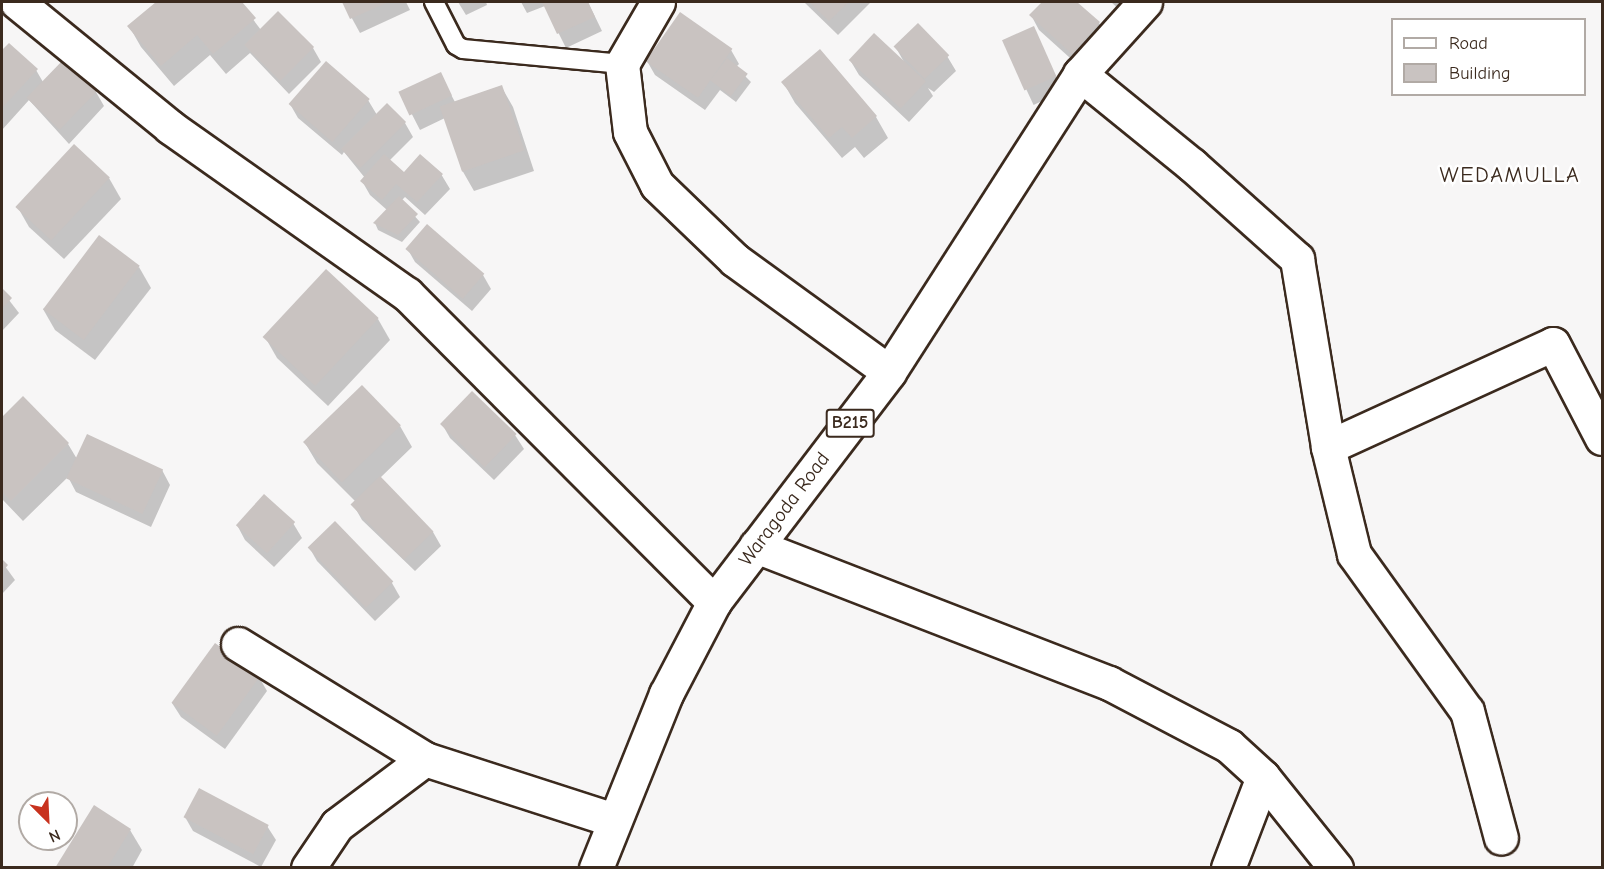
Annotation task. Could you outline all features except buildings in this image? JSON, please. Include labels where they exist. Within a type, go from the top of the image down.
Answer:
[{"type":"street","points":[[17,2],[170,127],[407,294],[714,602]]},
{"type":"street","points":[[658,2],[622,64],[630,132],[657,184],[735,260],[889,372]]},
{"type":"street","name":"Waragoda Road","points":[[597,867],[666,694],[714,602],[889,372],[1080,74],[1145,2]]},
{"type":"street","points":[[1080,74],[1192,165],[1297,259],[1328,447],[1354,554],[1467,711],[1501,838]]},
{"type":"street","points":[[1328,447],[1553,344],[1602,438]]},
{"type":"street","points":[[756,546],[1109,683],[1229,746],[1263,777],[1336,867]]},
{"type":"street","points":[[238,644],[425,759],[614,820]]},
{"type":"street","points":[[308,867],[337,825],[425,759]]},
{"type":"street","points":[[1228,867],[1263,777]]},
{"type":"lane","points":[[434,2],[456,45],[463,49],[622,64]]},
{"type":"district","name":"WEDAMULLA","points":[[1510,176]]}]
